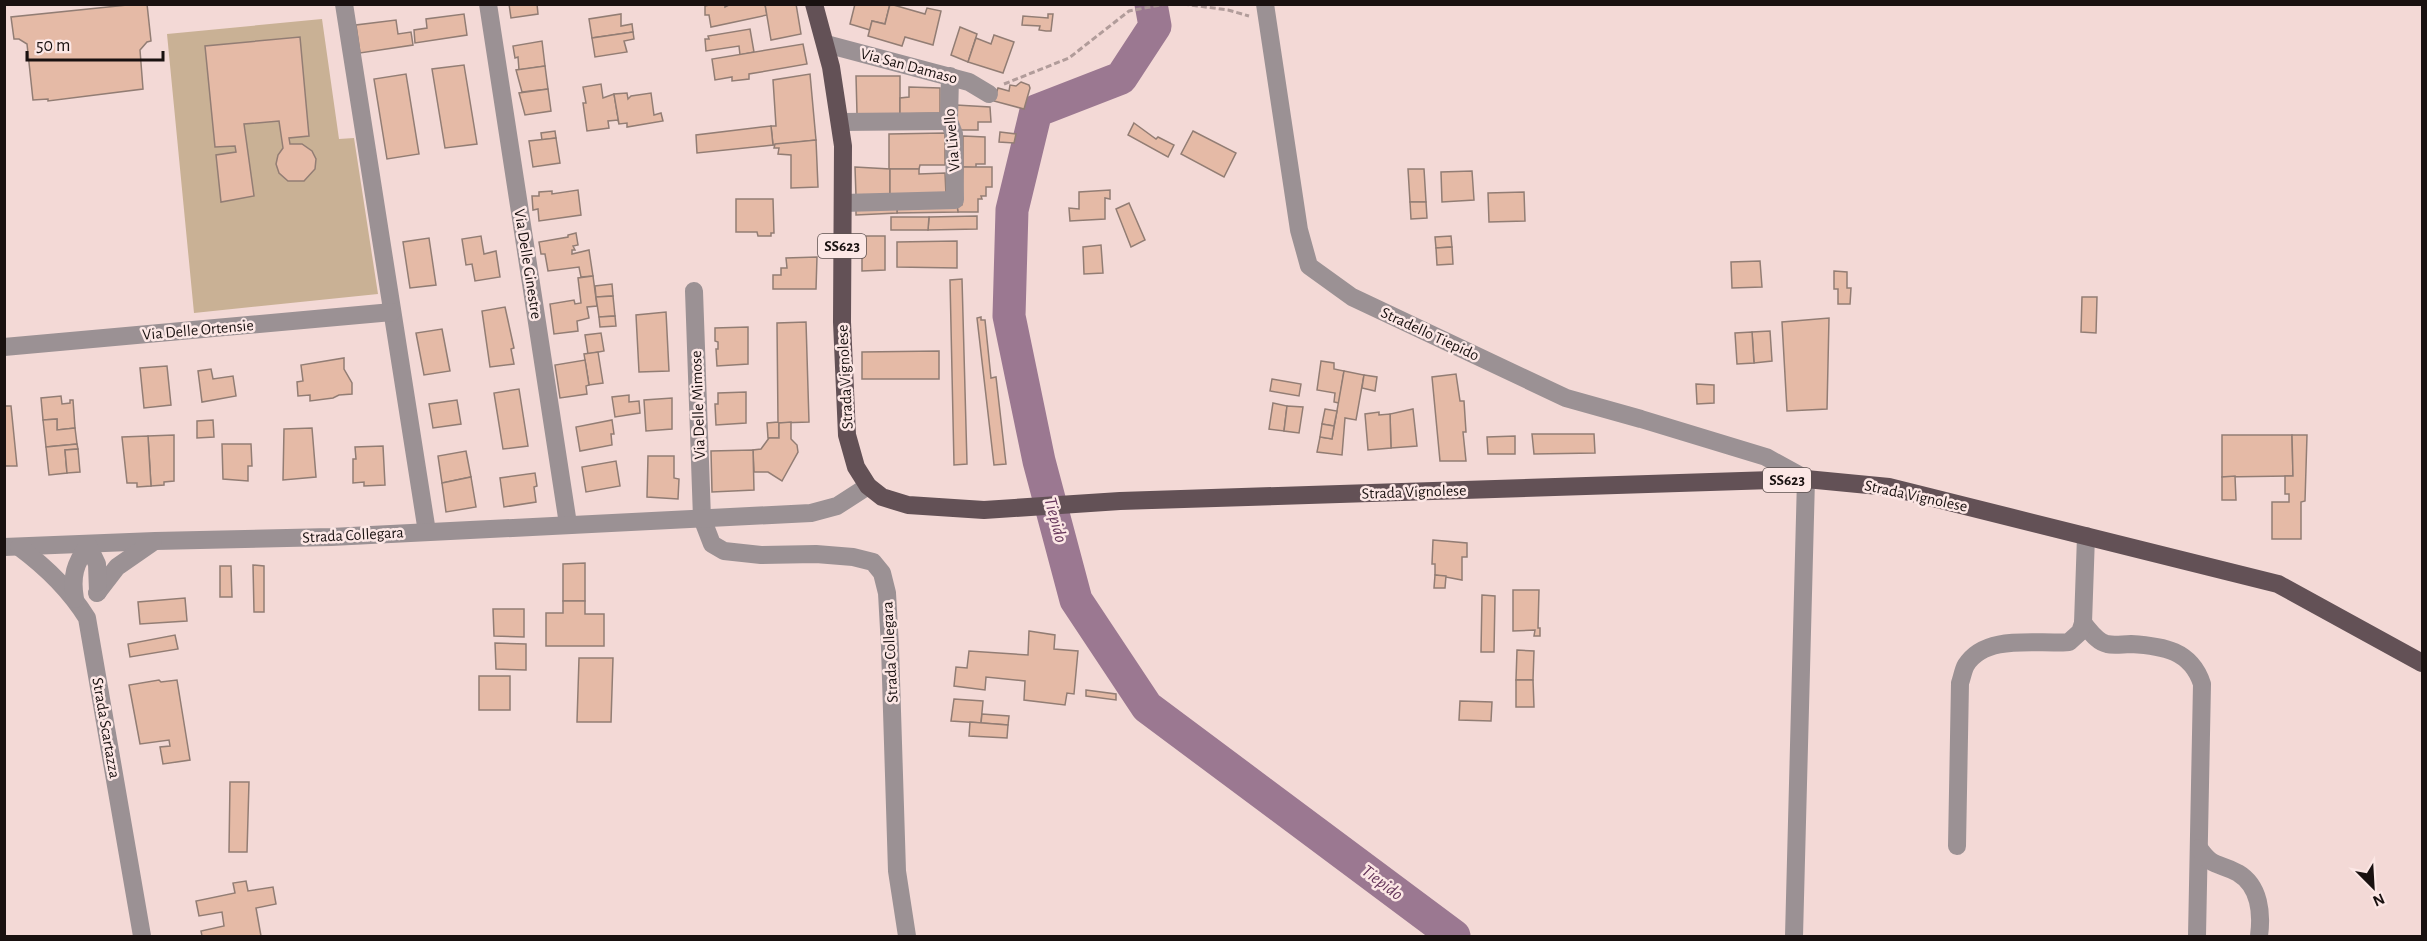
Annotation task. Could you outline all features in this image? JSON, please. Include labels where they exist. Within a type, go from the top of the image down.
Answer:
[{"type":"main road","name":"Strada Vignolese","points":[[814,4],[826,44],[843,146],[844,410],[852,457],[868,486],[882,497],[908,505],[984,510],[1120,501],[1806,479],[1889,487],[2278,584],[2422,663]]},
{"type":"street","points":[[344,4],[427,532]]},
{"type":"street","name":"Via Delle Ginestre","points":[[488,4],[568,524]]},
{"type":"street","name":"Stradello Tiepido","points":[[1267,13],[1299,230],[1309,266],[1353,297],[1566,398],[1766,458],[1806,479]]},
{"type":"street","name":"Via San Damaso","points":[[826,44],[993,89]]},
{"type":"street","name":"Via Livello","points":[[843,203],[955,200],[954,134],[949,121],[950,76]]},
{"type":"street","points":[[840,122],[949,121]]},
{"type":"street","name":"Via Delle Mimose","points":[[694,291],[702,518]]},
{"type":"street","name":"Via Delle Ortensie","points":[[4,347],[392,312]]},
{"type":"street","points":[[1794,936],[1806,479]]},
{"type":"street","name":"Strada Collegara","points":[[11,547],[331,537],[819,512],[837,506],[868,486]]},
{"type":"street","name":"Strada Collegara","points":[[702,518],[712,544],[724,551],[761,555],[816,554],[853,557],[873,562],[882,573],[887,593],[889,626],[897,871],[907,936]]},
{"type":"street","points":[[1957,846],[1960,683],[1966,666],[1978,653],[1992,646],[2008,643],[2070,642],[2080,632],[2083,623],[2086,536]]},
{"type":"street","points":[[87,618],[98,592],[117,567],[155,541]]},
{"type":"street","points":[[88,545],[97,564],[98,592]]},
{"type":"street","points":[[75,599],[72,582],[73,570],[88,545]]},
{"type":"street","name":"Strada Scartazza","points":[[11,547],[45,568],[75,599],[87,618],[142,936]]},
{"type":"street","points":[[2083,623],[2094,636],[2106,644],[2159,647],[2188,659],[2197,670],[2202,684],[2197,936]]},
{"type":"street","points":[[2199,848],[2207,860],[2237,873],[2250,885],[2260,907],[2259,936]]},
{"type":"path","points":[[993,89],[1069,58],[1129,11],[1166,4]]},
{"type":"path","points":[[1183,4],[1267,13]]},
{"type":"shaded area","points":[[322,19],[339,139],[354,138],[378,294],[194,313],[167,34]]},
{"type":"building","points":[[147,4],[151,41],[140,50],[143,89],[48,101],[48,99],[33,100],[27,44],[14,39],[11,17]]},
{"type":"building","points":[[509,4],[537,4],[538,14],[511,18]]},
{"type":"building","points":[[725,4],[725,7],[731,4],[765,4],[767,15],[711,27],[709,15],[705,15],[705,6]]},
{"type":"building","points":[[765,4],[796,4],[801,34],[771,40]]},
{"type":"building","points":[[855,4],[890,4],[885,24],[872,21],[870,30],[850,24]]},
{"type":"building","points":[[890,4],[925,14],[927,8],[941,11],[933,45],[905,37],[902,46],[868,36],[872,21],[885,24]]},
{"type":"building","points":[[464,14],[467,35],[415,43],[414,30],[427,28],[426,19]]},
{"type":"building","points":[[621,14],[621,26],[632,24],[633,32],[592,38],[589,19]]},
{"type":"building","points":[[1048,14],[1053,14],[1051,31],[1039,30],[1040,26],[1022,25],[1023,16],[1048,18]]},
{"type":"building","points":[[396,20],[398,34],[411,32],[413,45],[360,53],[356,25]]},
{"type":"building","points":[[960,27],[977,34],[968,62],[951,55]]},
{"type":"building","points":[[750,29],[754,52],[740,55],[739,46],[706,51],[705,39],[709,39],[708,36]]},
{"type":"building","points":[[633,32],[634,39],[624,41],[627,52],[595,57],[592,38]]},
{"type":"building","points":[[994,35],[1014,42],[1003,73],[968,62],[976,38],[991,44]]},
{"type":"building","points":[[300,37],[309,136],[289,138],[290,144],[302,144],[312,151],[316,159],[315,169],[304,181],[288,181],[279,173],[276,164],[283,148],[279,121],[244,124],[254,196],[221,202],[216,155],[236,152],[235,146],[215,147],[205,46]]},
{"type":"building","points":[[542,41],[545,66],[519,70],[518,57],[515,58],[513,46]]},
{"type":"building","points":[[803,44],[807,64],[749,74],[749,79],[732,81],[732,77],[715,80],[712,59]]},
{"type":"building","points":[[464,65],[477,144],[445,148],[432,69]]},
{"type":"building","points":[[545,66],[548,89],[522,92],[516,70]]},
{"type":"building","points":[[406,74],[419,154],[387,159],[374,79]]},
{"type":"building","points":[[810,74],[816,140],[773,145],[771,126],[776,126],[773,80]]},
{"type":"building","points":[[856,76],[900,76],[900,114],[857,114]]},
{"type":"building","points":[[1021,82],[1029,85],[1030,88],[1024,109],[994,101],[998,88],[1009,91],[1010,85],[1016,86]]},
{"type":"building","points":[[601,84],[603,98],[614,94],[619,124],[618,120],[608,121],[609,128],[587,131],[583,87]]},
{"type":"building","points":[[909,87],[940,88],[940,113],[900,114],[900,98],[909,97]]},
{"type":"building","points":[[548,89],[551,111],[525,115],[519,93]]},
{"type":"building","points":[[627,93],[628,99],[631,96],[651,93],[654,115],[661,113],[663,121],[627,127],[627,123],[619,124],[614,94]]},
{"type":"building","points":[[956,105],[990,107],[991,122],[978,122],[978,130],[956,130]]},
{"type":"building","points":[[1134,123],[1156,139],[1158,137],[1174,145],[1168,157],[1128,135]]},
{"type":"building","points":[[771,126],[773,145],[697,153],[696,135]]},
{"type":"building","points":[[555,131],[556,138],[542,140],[541,133]]},
{"type":"building","points":[[1193,131],[1236,153],[1224,177],[1181,154]]},
{"type":"building","points":[[1000,132],[1016,134],[1014,143],[999,142]]},
{"type":"building","points":[[945,133],[945,165],[920,165],[919,169],[889,169],[889,134]]},
{"type":"building","points":[[963,136],[985,137],[985,164],[976,164],[976,168],[963,167]]},
{"type":"building","points":[[556,138],[560,163],[533,167],[529,141]]},
{"type":"building","points":[[816,140],[818,187],[791,188],[791,155],[778,154],[779,148],[774,148],[775,144]]},
{"type":"building","points":[[855,167],[890,169],[890,196],[856,196]]},
{"type":"building","points":[[963,167],[992,167],[992,187],[986,187],[986,196],[978,199],[978,212],[958,212],[957,206],[962,205]]},
{"type":"building","points":[[890,169],[919,169],[919,174],[945,173],[946,195],[890,196]]},
{"type":"building","points":[[1408,169],[1424,169],[1426,202],[1410,202]]},
{"type":"building","points":[[1472,171],[1474,200],[1442,202],[1441,172]]},
{"type":"building","points":[[578,190],[581,215],[539,221],[538,209],[533,210],[532,196],[539,196],[539,192],[552,191],[552,194]]},
{"type":"building","points":[[1110,190],[1110,199],[1105,198],[1105,219],[1070,221],[1069,208],[1079,209],[1079,192]]},
{"type":"building","points":[[1524,192],[1525,221],[1489,222],[1488,193]]},
{"type":"building","points":[[736,199],[773,199],[774,233],[771,233],[771,236],[758,236],[757,232],[736,232]]},
{"type":"building","points":[[1410,202],[1426,202],[1427,218],[1411,219]]},
{"type":"building","points":[[1129,203],[1145,240],[1131,247],[1116,209]]},
{"type":"building","points":[[957,206],[958,212],[897,213],[897,207]]},
{"type":"building","points":[[897,207],[897,213],[856,215],[856,208]]},
{"type":"building","points":[[977,216],[977,229],[928,230],[929,217]]},
{"type":"building","points":[[891,217],[929,217],[928,230],[891,230]]},
{"type":"building","points":[[576,233],[578,245],[573,246],[575,250],[572,250],[572,254],[589,250],[593,276],[581,277],[579,267],[548,271],[545,254],[541,254],[539,242],[568,237]]},
{"type":"building","points":[[481,236],[484,254],[496,251],[500,277],[475,281],[472,264],[466,265],[462,239]]},
{"type":"building","points":[[862,236],[885,236],[885,270],[862,271]]},
{"type":"building","points":[[1451,236],[1452,247],[1436,248],[1435,237]]},
{"type":"building","points":[[429,238],[436,285],[410,288],[403,242]]},
{"type":"building","points":[[957,241],[957,268],[897,267],[897,242]]},
{"type":"building","points":[[1101,245],[1103,273],[1084,274],[1083,247]]},
{"type":"building","points":[[1452,247],[1453,264],[1437,265],[1436,248]]},
{"type":"building","points":[[817,257],[816,289],[773,289],[773,275],[781,275],[781,268],[787,268],[786,258]]},
{"type":"building","points":[[1760,261],[1762,287],[1732,288],[1731,262]]},
{"type":"building","points":[[1834,271],[1847,272],[1847,288],[1851,288],[1850,304],[1838,304],[1838,289],[1834,289]]},
{"type":"building","points":[[593,276],[597,306],[587,307],[589,318],[577,321],[578,331],[554,334],[550,304],[574,300],[575,304],[581,303],[578,278]]},
{"type":"building","points":[[962,279],[967,464],[954,465],[950,280]]},
{"type":"building","points":[[612,284],[613,296],[596,297],[595,286]]},
{"type":"building","points":[[613,296],[615,316],[599,317],[596,297]]},
{"type":"building","points":[[2082,297],[2097,297],[2096,333],[2081,332]]},
{"type":"building","points":[[505,307],[514,348],[511,349],[514,364],[490,367],[482,311]]},
{"type":"building","points":[[666,312],[669,371],[639,372],[636,315]]},
{"type":"building","points":[[615,316],[616,326],[600,327],[599,317]]},
{"type":"building","points":[[981,317],[981,320],[985,320],[991,378],[996,377],[1006,464],[994,465],[977,318]]},
{"type":"building","points":[[1829,318],[1827,409],[1787,411],[1782,322]]},
{"type":"building","points":[[806,322],[809,422],[779,423],[779,438],[768,438],[767,423],[778,422],[777,323]]},
{"type":"building","points":[[748,327],[748,364],[717,366],[718,342],[715,341],[715,328]]},
{"type":"building","points":[[442,329],[450,371],[424,375],[416,333]]},
{"type":"building","points":[[1770,331],[1772,361],[1754,363],[1752,332]]},
{"type":"building","points":[[1752,332],[1754,363],[1737,364],[1735,333]]},
{"type":"building","points":[[601,333],[604,351],[588,354],[585,335]]},
{"type":"building","points":[[939,351],[939,379],[862,379],[862,352]]},
{"type":"building","points":[[598,352],[603,383],[589,385],[584,354]]},
{"type":"building","points":[[344,358],[344,369],[352,383],[352,394],[310,401],[310,395],[298,396],[297,382],[303,381],[301,365]]},
{"type":"building","points":[[585,360],[589,385],[586,386],[587,394],[560,398],[555,365]]},
{"type":"building","points":[[1321,361],[1334,363],[1334,369],[1344,371],[1339,403],[1334,402],[1335,393],[1317,390]]},
{"type":"building","points":[[167,366],[171,405],[144,408],[140,368]]},
{"type":"building","points":[[211,369],[213,379],[233,376],[236,396],[202,402],[198,371]]},
{"type":"building","points":[[1344,371],[1364,375],[1356,420],[1345,418],[1342,455],[1317,452],[1320,437],[1332,439]]},
{"type":"building","points":[[1456,374],[1460,401],[1464,401],[1466,432],[1463,432],[1466,461],[1440,461],[1432,377]]},
{"type":"building","points":[[1364,375],[1377,377],[1375,391],[1362,388]]},
{"type":"building","points":[[1272,379],[1301,384],[1299,396],[1270,391]]},
{"type":"building","points":[[1696,384],[1714,385],[1714,403],[1697,404]]},
{"type":"building","points":[[519,389],[528,446],[503,449],[494,393]]},
{"type":"building","points":[[746,392],[746,423],[716,425],[715,404],[718,404],[718,393]]},
{"type":"building","points":[[629,395],[629,402],[639,401],[640,413],[615,417],[612,397]]},
{"type":"building","points":[[61,396],[62,404],[73,400],[75,428],[57,430],[57,419],[43,420],[41,398]]},
{"type":"building","points":[[672,398],[672,429],[646,431],[644,400]]},
{"type":"building","points":[[457,400],[461,424],[433,428],[429,404]]},
{"type":"building","points":[[1273,403],[1287,406],[1284,431],[1269,429]]},
{"type":"building","points":[[4,406],[11,406],[17,466],[4,466]]},
{"type":"building","points":[[1287,406],[1303,407],[1299,433],[1284,431]]},
{"type":"building","points":[[1325,409],[1337,411],[1334,426],[1322,424]]},
{"type":"building","points":[[1413,409],[1417,446],[1391,448],[1390,414]]},
{"type":"building","points":[[1379,412],[1379,415],[1390,414],[1391,448],[1368,450],[1365,414]]},
{"type":"building","points":[[57,419],[57,430],[75,428],[77,444],[46,447],[43,420]]},
{"type":"building","points":[[213,420],[214,437],[197,438],[197,421]]},
{"type":"building","points":[[612,420],[614,434],[611,434],[612,445],[580,451],[576,427]]},
{"type":"building","points":[[791,422],[791,439],[797,445],[798,452],[782,481],[768,472],[754,472],[753,450],[761,449],[769,438],[779,438],[779,423]]},
{"type":"building","points":[[1322,424],[1334,426],[1332,439],[1320,437]]},
{"type":"building","points":[[312,428],[316,477],[283,480],[284,429]]},
{"type":"building","points":[[1532,434],[1594,434],[1595,453],[1534,454]]},
{"type":"building","points":[[174,435],[174,481],[151,486],[148,436]]},
{"type":"building","points":[[2222,435],[2292,435],[2293,476],[2222,477]]},
{"type":"building","points":[[2292,435],[2307,435],[2305,501],[2301,502],[2301,539],[2272,539],[2272,502],[2289,502],[2289,494],[2285,494],[2285,476],[2293,476]]},
{"type":"building","points":[[148,436],[151,486],[137,487],[137,483],[127,483],[122,437]]},
{"type":"building","points":[[1515,436],[1515,454],[1488,454],[1487,437]]},
{"type":"building","points":[[77,444],[78,449],[65,450],[67,473],[49,475],[46,447]]},
{"type":"building","points":[[222,444],[251,444],[252,466],[248,466],[248,481],[223,479]]},
{"type":"building","points":[[383,446],[385,485],[364,486],[364,482],[353,483],[355,447]]},
{"type":"building","points":[[78,449],[80,472],[67,473],[65,450]]},
{"type":"building","points":[[753,450],[754,490],[712,492],[711,451]]},
{"type":"building","points":[[466,451],[471,477],[442,483],[438,456]]},
{"type":"building","points":[[648,456],[674,456],[674,478],[679,479],[678,499],[647,497]]},
{"type":"building","points":[[616,461],[620,486],[586,492],[582,467]]},
{"type":"building","points":[[535,473],[536,502],[504,507],[500,478]]},
{"type":"building","points":[[2235,476],[2236,500],[2222,500],[2222,477]]},
{"type":"building","points":[[471,477],[476,507],[446,512],[442,483]]},
{"type":"building","points":[[1433,540],[1467,543],[1467,557],[1462,557],[1462,580],[1435,575],[1435,564],[1432,564]]},
{"type":"building","points":[[585,563],[585,601],[563,601],[563,564]]},
{"type":"building","points":[[253,565],[264,566],[264,612],[254,612]]},
{"type":"building","points":[[220,566],[231,566],[232,597],[220,597]]},
{"type":"building","points":[[1435,575],[1446,576],[1445,588],[1434,588]]},
{"type":"building","points":[[1513,590],[1539,590],[1538,628],[1540,628],[1540,636],[1534,636],[1535,630],[1513,631]]},
{"type":"building","points":[[1482,595],[1495,596],[1494,652],[1481,652]]},
{"type":"building","points":[[185,598],[187,621],[140,624],[138,602]]},
{"type":"building","points":[[563,601],[585,601],[585,614],[604,614],[604,646],[546,646],[546,613],[563,613]]},
{"type":"building","points":[[493,609],[524,609],[524,637],[494,636]]},
{"type":"building","points":[[1029,631],[1055,635],[1054,649],[1078,651],[1074,694],[1067,693],[1065,705],[1024,700],[1025,681],[986,677],[985,690],[954,686],[956,667],[967,668],[969,651],[1028,655]]},
{"type":"building","points":[[175,635],[178,649],[130,657],[128,644]]},
{"type":"building","points":[[495,643],[526,644],[526,670],[496,669]]},
{"type":"building","points":[[1517,650],[1534,651],[1533,680],[1516,680]]},
{"type":"building","points":[[579,658],[613,658],[611,722],[577,722]]},
{"type":"building","points":[[479,676],[510,676],[510,710],[479,710]]},
{"type":"building","points":[[159,680],[161,682],[177,680],[190,760],[163,764],[160,747],[170,746],[169,740],[140,744],[129,685]]},
{"type":"building","points":[[1516,680],[1533,680],[1534,707],[1516,707]]},
{"type":"building","points":[[1086,690],[1116,694],[1116,700],[1086,696]]},
{"type":"building","points":[[954,699],[983,701],[981,723],[951,721]]},
{"type":"building","points":[[1460,701],[1492,702],[1491,721],[1459,720]]},
{"type":"building","points":[[982,714],[1009,716],[1008,725],[981,723]]},
{"type":"building","points":[[970,722],[1008,725],[1007,738],[969,736]]},
{"type":"building","points":[[230,782],[249,782],[247,852],[229,852]]},
{"type":"building","points":[[246,881],[248,891],[273,887],[276,904],[256,908],[261,936],[202,936],[201,931],[224,926],[222,912],[199,916],[196,901],[235,893],[233,883]]},
{"type":"waterway","name":"Tiepido","points":[[1151,4],[1155,26],[1121,78],[1036,111],[1012,210],[1009,316],[1039,461],[1076,600],[1147,707],[1454,936]]}]
